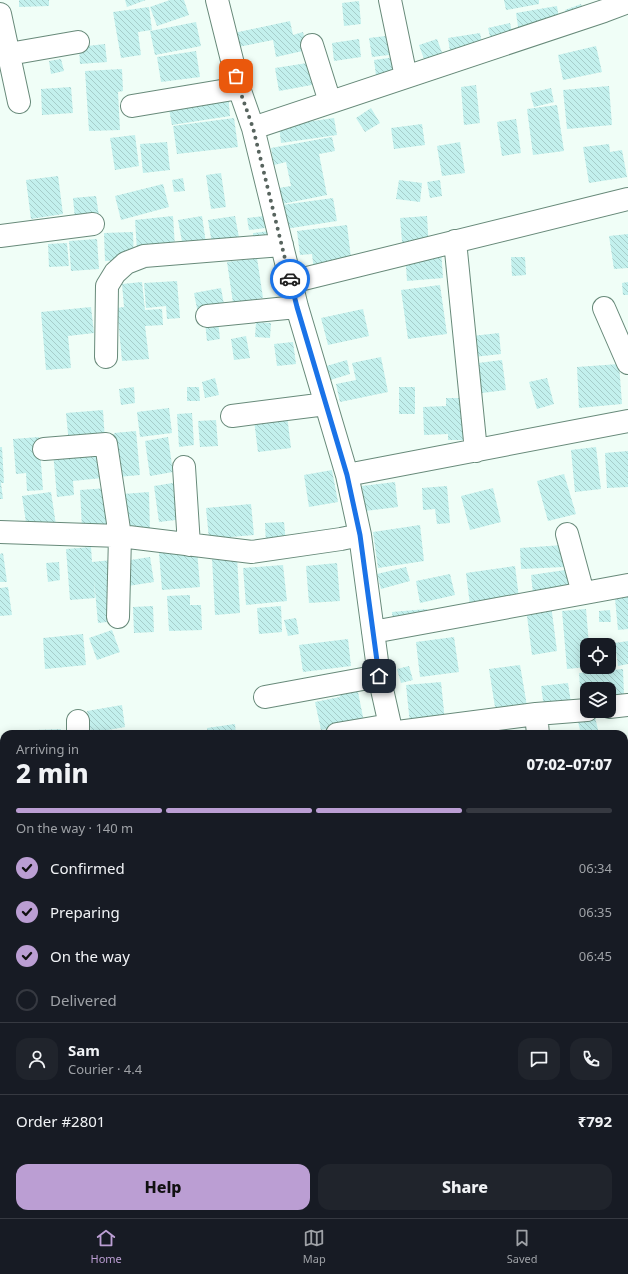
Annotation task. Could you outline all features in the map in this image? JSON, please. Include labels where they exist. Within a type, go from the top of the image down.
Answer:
[{"type":"street","points":[[217,0],[239,88],[253,128],[297,307],[347,475],[360,535],[379,676],[390,730]]},
{"type":"street","points":[[390,0],[406,76]]},
{"type":"street","points":[[253,128],[406,76],[604,12],[628,2]]},
{"type":"street","points":[[0,14],[19,102]]},
{"type":"street","points":[[9,54],[78,42]]},
{"type":"street","points":[[312,45],[330,102]]},
{"type":"street","points":[[132,106],[239,88]]},
{"type":"street","points":[[291,282],[628,199]]},
{"type":"street","points":[[0,236],[93,224]]},
{"type":"street","points":[[455,241],[476,451]]},
{"type":"street","points":[[106,357],[106,286],[115,273],[126,263],[144,256],[282,245]]},
{"type":"street","points":[[207,316],[297,307]]},
{"type":"street","points":[[604,308],[628,363]]},
{"type":"street","points":[[232,416],[326,404]]},
{"type":"street","points":[[347,475],[628,421]]},
{"type":"street","points":[[44,450],[106,444],[120,536],[118,617]]},
{"type":"street","points":[[184,467],[189,545]]},
{"type":"street","points":[[0,532],[120,536],[252,552],[360,535]]},
{"type":"street","points":[[567,534],[583,593]]},
{"type":"street","points":[[373,632],[628,585]]},
{"type":"street","points":[[264,697],[379,676]]},
{"type":"street","points":[[616,706],[628,705]]},
{"type":"street","points":[[411,730],[537,724],[580,712]]},
{"type":"building","points":[[19,0],[49,0],[49,6],[19,7]]},
{"type":"building","points":[[125,0],[146,0],[127,7]]},
{"type":"building","points":[[170,0],[184,0],[189,15],[157,26],[150,7]]},
{"type":"building","points":[[504,0],[539,0],[539,4],[506,10]]},
{"type":"building","points":[[359,1],[361,24],[344,26],[342,3]]},
{"type":"building","points":[[581,4],[586,21],[570,26],[565,10]]},
{"type":"building","points":[[557,6],[561,33],[520,40],[516,13]]},
{"type":"building","points":[[149,7],[152,30],[138,32],[141,55],[121,58],[113,12]]},
{"type":"building","points":[[290,21],[293,35],[303,32],[307,50],[276,57],[273,40],[238,47],[234,33]]},
{"type":"building","points":[[196,22],[201,46],[155,55],[150,31]]},
{"type":"building","points":[[510,23],[514,40],[492,45],[488,28]]},
{"type":"building","points":[[480,33],[484,52],[451,58],[448,38]]},
{"type":"building","points":[[394,35],[397,54],[372,57],[369,38]]},
{"type":"building","points":[[359,39],[361,57],[334,61],[332,43]]},
{"type":"building","points":[[437,39],[447,66],[429,73],[419,45]]},
{"type":"building","points":[[105,44],[107,62],[80,64],[79,47]]},
{"type":"building","points":[[596,46],[602,72],[563,80],[558,55]]},
{"type":"building","points":[[196,51],[200,77],[161,82],[157,57]]},
{"type":"building","points":[[396,57],[400,88],[378,91],[374,60]]},
{"type":"building","points":[[61,59],[64,71],[51,74],[49,61]]},
{"type":"building","points":[[314,62],[317,84],[279,91],[275,68]]},
{"type":"building","points":[[122,69],[123,91],[118,92],[120,130],[89,131],[85,71]]},
{"type":"building","points":[[476,85],[480,123],[464,125],[461,87]]},
{"type":"building","points":[[609,86],[612,125],[567,129],[563,90]]},
{"type":"building","points":[[71,87],[73,113],[42,115],[41,89]]},
{"type":"building","points":[[551,88],[554,102],[534,107],[530,93]]},
{"type":"building","points":[[228,95],[230,116],[172,125],[168,104]]},
{"type":"building","points":[[557,105],[564,151],[533,155],[527,109]]},
{"type":"building","points":[[371,108],[380,123],[365,132],[356,118]]},
{"type":"building","points":[[234,118],[238,147],[177,154],[173,126]]},
{"type":"building","points":[[334,118],[337,135],[281,143],[279,126]]},
{"type":"building","points":[[516,119],[521,153],[502,156],[497,122]]},
{"type":"building","points":[[422,124],[425,145],[394,149],[391,128]]},
{"type":"building","points":[[135,135],[139,166],[115,170],[110,138]]},
{"type":"building","points":[[332,137],[335,151],[319,154],[327,195],[282,204],[279,188],[291,186],[286,162],[274,165],[271,148]]},
{"type":"building","points":[[167,142],[170,170],[143,173],[140,144]]},
{"type":"building","points":[[460,142],[465,173],[442,176],[437,146]]},
{"type":"building","points":[[609,144],[610,152],[622,150],[627,177],[589,183],[583,147]]},
{"type":"building","points":[[221,173],[226,207],[211,209],[206,175]]},
{"type":"building","points":[[58,176],[63,214],[31,219],[26,180]]},
{"type":"building","points":[[183,178],[185,191],[174,192],[172,180]]},
{"type":"building","points":[[399,180],[422,183],[420,202],[396,199]]},
{"type":"building","points":[[440,180],[442,196],[430,198],[427,182]]},
{"type":"building","points":[[163,184],[169,207],[121,220],[115,196]]},
{"type":"building","points":[[96,196],[99,216],[75,219],[73,198]]},
{"type":"building","points":[[333,198],[337,221],[285,229],[282,205]]},
{"type":"building","points":[[173,216],[175,247],[137,250],[135,220]]},
{"type":"building","points":[[202,216],[206,243],[183,247],[178,220]]},
{"type":"building","points":[[235,216],[240,243],[212,244],[208,220]]},
{"type":"building","points":[[264,216],[265,228],[249,230],[247,218]]},
{"type":"building","points":[[427,216],[429,250],[441,249],[443,278],[407,281],[405,252],[403,253],[400,218]]},
{"type":"building","points":[[347,225],[352,266],[314,271],[312,254],[300,255],[297,231]]},
{"type":"building","points":[[269,231],[271,244],[254,246],[253,233]]},
{"type":"building","points":[[133,232],[134,260],[105,261],[104,233]]},
{"type":"building","points":[[628,234],[628,268],[614,269],[609,236]]},
{"type":"building","points":[[97,239],[99,269],[71,271],[69,241]]},
{"type":"building","points":[[67,243],[69,266],[49,267],[48,244]]},
{"type":"building","points":[[511,257],[525,257],[526,275],[512,276]]},
{"type":"building","points":[[257,258],[263,298],[233,303],[227,262]]},
{"type":"building","points":[[177,281],[180,318],[167,319],[166,306],[146,308],[144,283]]},
{"type":"building","points":[[142,282],[145,310],[162,309],[163,325],[145,326],[149,359],[122,361],[117,308],[124,307],[122,284]]},
{"type":"building","points":[[628,282],[628,295],[623,295],[622,283]]},
{"type":"building","points":[[440,285],[447,334],[408,339],[401,290]]},
{"type":"building","points":[[221,288],[225,310],[198,314],[194,293]]},
{"type":"building","points":[[91,307],[94,333],[68,336],[71,368],[46,370],[41,312]]},
{"type":"building","points":[[363,309],[369,336],[328,345],[321,318]]},
{"type":"building","points":[[218,321],[220,339],[207,341],[205,322]]},
{"type":"building","points":[[256,322],[271,323],[270,338],[255,337]]},
{"type":"building","points":[[499,333],[501,354],[474,357],[472,336]]},
{"type":"building","points":[[246,336],[250,358],[234,360],[231,339]]},
{"type":"building","points":[[293,342],[296,364],[277,366],[274,344]]},
{"type":"building","points":[[381,357],[388,392],[340,402],[336,384],[356,380],[352,363]]},
{"type":"building","points":[[347,360],[350,374],[327,381],[323,367]]},
{"type":"building","points":[[502,360],[506,390],[474,394],[470,364]]},
{"type":"building","points":[[619,364],[622,404],[579,408],[577,367]]},
{"type":"building","points":[[215,378],[219,395],[205,398],[202,382]]},
{"type":"building","points":[[547,378],[554,404],[537,409],[529,382]]},
{"type":"building","points":[[134,387],[135,403],[121,405],[119,389]]},
{"type":"building","points":[[187,387],[199,387],[200,401],[187,401]]},
{"type":"building","points":[[399,387],[415,387],[415,414],[399,414]]},
{"type":"building","points":[[446,398],[468,398],[469,440],[448,440],[448,434],[424,435],[423,407],[446,406]]},
{"type":"building","points":[[169,408],[172,433],[140,437],[137,412]]},
{"type":"building","points":[[103,410],[105,441],[69,444],[66,413]]},
{"type":"building","points":[[192,413],[194,445],[179,447],[177,414]]},
{"type":"building","points":[[287,415],[291,448],[258,452],[254,420]]},
{"type":"building","points":[[216,420],[218,446],[200,447],[198,421]]},
{"type":"building","points":[[136,431],[140,475],[118,477],[114,433]]},
{"type":"building","points":[[39,437],[43,490],[27,491],[26,473],[16,474],[13,439]]},
{"type":"building","points":[[168,437],[173,472],[150,476],[145,441]]},
{"type":"building","points":[[0,447],[2,447],[4,483],[1,483],[3,499],[0,499]]},
{"type":"building","points":[[596,447],[601,489],[575,492],[571,450]]},
{"type":"building","points":[[99,448],[102,478],[73,481],[74,495],[57,497],[53,452]]},
{"type":"building","points":[[628,451],[628,487],[607,488],[605,453]]},
{"type":"building","points":[[332,470],[338,502],[309,507],[304,475]]},
{"type":"building","points":[[564,474],[576,514],[548,521],[537,481]]},
{"type":"building","points":[[179,482],[184,519],[159,522],[154,486]]},
{"type":"building","points":[[395,482],[398,507],[365,511],[362,486]]},
{"type":"building","points":[[447,486],[450,523],[437,524],[435,509],[423,510],[422,488]]},
{"type":"building","points":[[108,488],[111,527],[82,529],[80,490]]},
{"type":"building","points":[[493,488],[501,522],[470,530],[461,496]]},
{"type":"building","points":[[51,492],[56,525],[27,529],[22,496]]},
{"type":"building","points":[[149,492],[150,533],[125,534],[123,494]]},
{"type":"building","points":[[251,504],[254,535],[209,539],[206,508]]},
{"type":"building","points":[[284,522],[286,543],[266,545],[265,523]]},
{"type":"building","points":[[420,525],[424,561],[378,568],[373,532]]},
{"type":"building","points":[[563,545],[564,567],[521,569],[520,548]]},
{"type":"building","points":[[91,547],[92,562],[112,560],[117,621],[98,623],[94,580],[95,598],[70,600],[66,549]]},
{"type":"building","points":[[197,550],[200,587],[162,590],[159,553]]},
{"type":"building","points":[[3,553],[7,582],[0,582],[0,554]]},
{"type":"building","points":[[237,556],[240,613],[215,615],[212,558]]},
{"type":"building","points":[[150,557],[154,582],[128,586],[124,561]]},
{"type":"building","points":[[59,562],[60,580],[48,582],[46,563]]},
{"type":"building","points":[[337,563],[340,601],[309,603],[306,566]]},
{"type":"building","points":[[283,565],[287,601],[246,605],[243,568]]},
{"type":"building","points":[[515,566],[519,598],[470,605],[466,573]]},
{"type":"building","points":[[406,567],[410,581],[381,589],[377,574]]},
{"type":"building","points":[[572,569],[576,598],[534,603],[531,575]]},
{"type":"building","points":[[450,574],[455,595],[420,603],[416,581]]},
{"type":"building","points":[[8,587],[12,615],[0,616],[0,588]]},
{"type":"building","points":[[628,587],[628,629],[618,630],[614,588]]},
{"type":"building","points":[[190,595],[190,605],[201,605],[202,630],[169,631],[167,596]]},
{"type":"building","points":[[551,605],[557,651],[532,655],[526,608]]},
{"type":"building","points":[[153,606],[154,632],[134,633],[133,607]]},
{"type":"building","points":[[281,606],[282,632],[259,634],[257,608]]},
{"type":"building","points":[[427,609],[429,629],[394,632],[392,612]]},
{"type":"building","points":[[586,609],[588,638],[580,638],[580,668],[567,669],[562,611]]},
{"type":"building","points":[[610,610],[611,622],[599,622],[599,611]]},
{"type":"building","points":[[296,618],[299,634],[288,636],[284,620]]},
{"type":"building","points":[[112,630],[120,652],[97,660],[89,638]]},
{"type":"building","points":[[83,634],[86,665],[45,669],[43,638]]},
{"type":"building","points":[[454,637],[459,672],[420,677],[416,642]]},
{"type":"building","points":[[348,639],[351,666],[303,672],[299,645]]},
{"type":"building","points":[[628,641],[628,664],[618,666],[616,643]]},
{"type":"building","points":[[520,665],[527,706],[495,707],[489,669]]},
{"type":"building","points":[[409,666],[413,680],[401,683],[397,669]]},
{"type":"building","points":[[623,669],[624,696],[616,697],[616,682],[580,682],[580,686],[579,673],[616,674],[616,670]]},
{"type":"building","points":[[441,682],[445,721],[410,724],[406,685]]},
{"type":"building","points":[[568,683],[571,703],[544,707],[541,686]]},
{"type":"building","points":[[357,687],[364,722],[321,730],[315,702],[340,697],[338,690]]},
{"type":"building","points":[[122,705],[125,727],[108,730],[90,730],[87,711]]},
{"type":"building","points":[[595,718],[598,730],[580,730],[578,722]]},
{"type":"building","points":[[235,724],[236,730],[207,730],[207,728]]},
{"type":"building","points":[[61,729],[61,730],[34,730]]},
{"type":"way so far","points":[[236,76],[253,128],[290,279]]},
{"type":"route","points":[[290,279],[347,475],[360,535],[379,676]]}]
